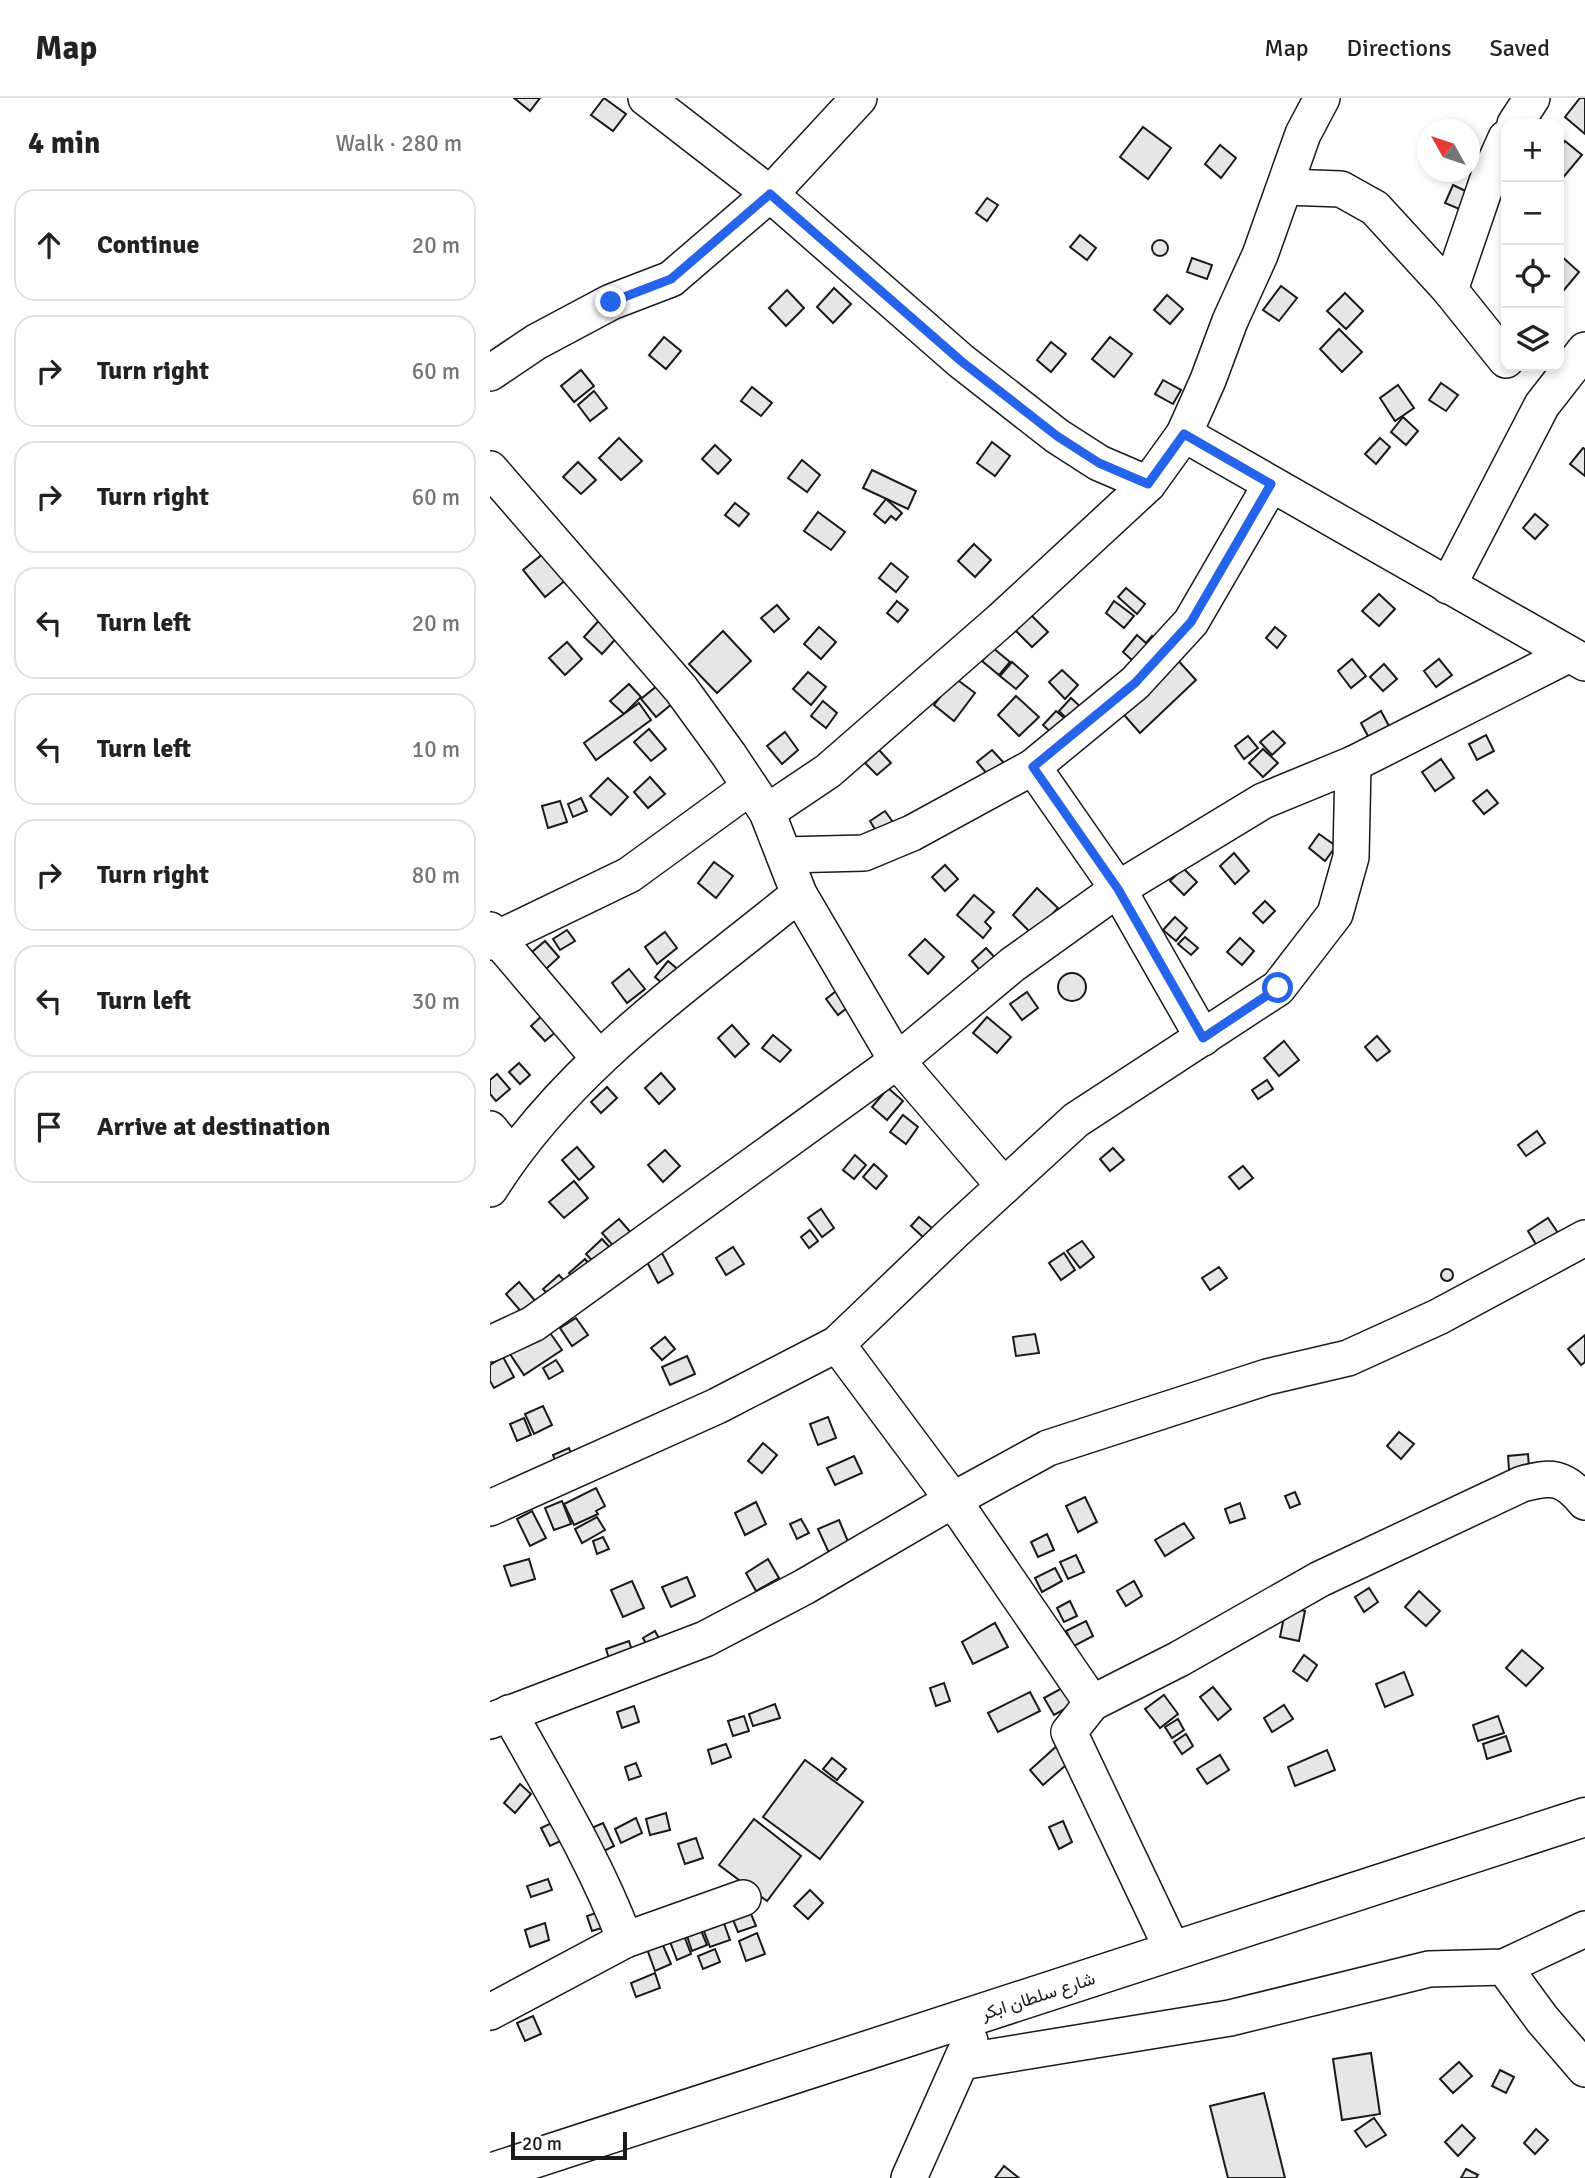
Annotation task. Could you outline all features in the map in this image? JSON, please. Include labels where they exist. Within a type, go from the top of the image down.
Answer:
[{"type":"highway","name":"شارع سلطان ابكر","points":[[490,2173],[1585,1817]]},
{"type":"street","points":[[646,98],[770,194],[961,361],[1057,436],[1099,463],[1148,484]]},
{"type":"street","points":[[490,373],[536,342],[600,307],[671,279],[770,194],[859,98]]},
{"type":"street","points":[[598,1058],[493,937],[629,875],[759,799],[828,771],[1001,620],[1148,484],[1184,434],[1260,254],[1303,134],[1322,98]]},
{"type":"street","points":[[1519,119],[1532,98]]},
{"type":"street","points":[[1450,290],[1489,176],[1501,149]]},
{"type":"street","points":[[1285,187],[1341,189],[1376,208],[1450,290],[1501,354]]},
{"type":"street","points":[[1448,586],[1542,404],[1585,350]]},
{"type":"street","points":[[1515,371],[1542,404]]},
{"type":"street","points":[[1184,434],[1577,659]]},
{"type":"street","points":[[490,469],[681,689],[759,799],[799,894],[897,1061],[1004,1186]]},
{"type":"street","points":[[784,855],[864,853],[912,833],[1033,767],[1135,683],[1191,622],[1271,484]]},
{"type":"street","points":[[490,1344],[533,1324],[897,1061],[1012,965],[1118,889],[1263,801],[1353,764],[1577,659]]},
{"type":"street","points":[[490,1508],[718,1406],[836,1344],[1076,1120],[1278,988],[1335,914],[1351,857],[1353,764]]},
{"type":"street","points":[[1033,767],[1118,889],[1203,1038]]},
{"type":"street","points":[[490,1189],[500,1142],[799,894]]},
{"type":"street","points":[[625,1940],[611,1902],[566,1816],[500,1717],[705,1639],[804,1587],[1048,1448],[1267,1377],[1348,1358],[1438,1317],[1585,1238]]},
{"type":"street","points":[[836,1344],[953,1500],[1092,1703]]},
{"type":"street","points":[[1174,1951],[1069,1732],[1092,1703],[1179,1659],[1320,1578],[1521,1485],[1546,1478],[1566,1484],[1585,1502]]},
{"type":"street","points":[[490,2012],[625,1940],[743,1898]]},
{"type":"street","points":[[961,2062],[1230,2018],[1429,1969],[1504,1967],[1585,1929]]},
{"type":"street","points":[[1504,1967],[1585,2069]]},
{"type":"street","points":[[909,2178],[982,2014]]},
{"type":"building","points":[[514,98],[540,98],[530,111]]},
{"type":"building","points":[[604,98],[626,114],[613,131],[591,115]]},
{"type":"building","points":[[1580,98],[1585,98],[1585,134],[1565,117]]},
{"type":"building","points":[[1143,127],[1171,148],[1148,179],[1120,157]]},
{"type":"building","points":[[1564,142],[1582,155],[1564,176]]},
{"type":"building","points":[[1220,145],[1236,158],[1221,178],[1205,164]]},
{"type":"building","points":[[1453,185],[1472,194],[1464,211],[1445,203]]},
{"type":"building","points":[[987,198],[998,205],[987,221],[976,213]]},
{"type":"building","points":[[1080,235],[1096,248],[1087,260],[1070,247]]},
{"type":"building","points":[[1160,240],[1166,242],[1166,254],[1160,256],[1154,254],[1152,248],[1154,242]]},
{"type":"building","points":[[1192,258],[1212,265],[1207,279],[1187,272]]},
{"type":"building","points":[[1564,258],[1579,272],[1564,290]]},
{"type":"building","points":[[1281,286],[1297,298],[1279,321],[1263,310]]},
{"type":"building","points":[[834,288],[851,304],[833,323],[817,307]]},
{"type":"building","points":[[787,290],[804,308],[786,326],[769,308]]},
{"type":"building","points":[[1345,293],[1363,311],[1346,329],[1327,311]]},
{"type":"building","points":[[1167,295],[1183,309],[1170,324],[1154,310]]},
{"type":"building","points":[[1339,329],[1362,352],[1342,372],[1320,349]]},
{"type":"building","points":[[664,337],[681,351],[666,369],[649,355]]},
{"type":"building","points":[[1110,337],[1132,354],[1114,377],[1092,359]]},
{"type":"building","points":[[1051,342],[1066,354],[1051,372],[1037,360]]},
{"type":"building","points":[[581,370],[594,386],[574,402],[561,386]]},
{"type":"building","points":[[1163,380],[1181,390],[1173,404],[1155,394]]},
{"type":"building","points":[[1441,383],[1458,395],[1446,411],[1429,400]]},
{"type":"building","points":[[1398,385],[1414,408],[1395,421],[1380,398]]},
{"type":"building","points":[[752,387],[772,403],[761,416],[741,401]]},
{"type":"building","points":[[594,391],[607,408],[590,421],[578,405]]},
{"type":"building","points":[[1403,417],[1418,431],[1406,445],[1391,432]]},
{"type":"building","points":[[619,438],[642,461],[621,480],[599,458]]},
{"type":"building","points":[[1380,438],[1390,447],[1376,464],[1365,454]]},
{"type":"building","points":[[992,442],[1010,456],[995,476],[977,463]]},
{"type":"building","points":[[715,445],[731,460],[718,474],[702,459]]},
{"type":"building","points":[[1583,448],[1585,449],[1585,476],[1570,464]]},
{"type":"building","points":[[802,460],[820,475],[807,492],[788,478]]},
{"type":"building","points":[[578,462],[596,480],[581,494],[563,477]]},
{"type":"building","points":[[872,470],[916,491],[908,509],[863,488]]},
{"type":"building","points":[[886,499],[902,513],[896,520],[891,516],[885,523],[874,514]]},
{"type":"building","points":[[735,503],[749,514],[739,526],[725,515]]},
{"type":"building","points":[[818,512],[845,532],[831,550],[804,531]]},
{"type":"building","points":[[1535,514],[1548,525],[1535,539],[1523,528]]},
{"type":"building","points":[[974,544],[991,560],[975,577],[958,561]]},
{"type":"building","points":[[544,553],[567,579],[545,597],[523,570]]},
{"type":"building","points":[[891,563],[908,577],[896,592],[879,578]]},
{"type":"building","points":[[1126,588],[1145,604],[1137,614],[1118,597]]},
{"type":"building","points":[[1379,594],[1395,609],[1379,626],[1362,611]]},
{"type":"building","points":[[897,601],[908,610],[898,622],[887,613]]},
{"type":"building","points":[[1114,601],[1134,616],[1124,628],[1106,613]]},
{"type":"building","points":[[777,605],[789,619],[774,632],[761,618]]},
{"type":"building","points":[[1029,613],[1048,632],[1032,647],[1014,629]]},
{"type":"building","points":[[603,616],[621,633],[602,654],[584,637]]},
{"type":"building","points":[[819,627],[836,642],[821,659],[804,644]]},
{"type":"building","points":[[1275,627],[1286,636],[1277,648],[1266,638]]},
{"type":"building","points":[[723,631],[751,661],[717,693],[689,664]]},
{"type":"building","points":[[1137,635],[1146,643],[1152,636],[1164,647],[1143,670],[1123,652]]},
{"type":"building","points":[[567,642],[582,659],[565,675],[549,658]]},
{"type":"building","points":[[993,648],[1010,662],[999,675],[982,661]]},
{"type":"building","points":[[1174,656],[1196,680],[1140,733],[1118,708]]},
{"type":"building","points":[[1352,659],[1366,676],[1351,688],[1338,671]]},
{"type":"building","points":[[1439,659],[1452,675],[1436,687],[1424,671]]},
{"type":"building","points":[[1012,662],[1028,676],[1016,689],[1000,676]]},
{"type":"building","points":[[1384,664],[1397,679],[1383,691],[1370,677]]},
{"type":"building","points":[[1062,670],[1078,685],[1065,699],[1049,682]]},
{"type":"building","points":[[808,672],[826,687],[811,705],[793,689]]},
{"type":"building","points":[[955,678],[975,693],[954,721],[934,705]]},
{"type":"building","points":[[629,684],[641,697],[624,714],[610,701]]},
{"type":"building","points":[[658,685],[673,703],[656,717],[641,699]]},
{"type":"building","points":[[1016,696],[1039,717],[1019,736],[998,715]]},
{"type":"building","points":[[1071,698],[1084,710],[1071,723],[1059,711]]},
{"type":"building","points":[[823,701],[837,713],[826,728],[811,716]]},
{"type":"building","points":[[639,703],[651,720],[596,760],[584,743]]},
{"type":"building","points":[[1056,711],[1068,721],[1055,736],[1043,725]]},
{"type":"building","points":[[1381,711],[1389,726],[1369,738],[1361,723]]},
{"type":"building","points":[[649,729],[666,749],[651,761],[634,742]]},
{"type":"building","points":[[1273,731],[1285,743],[1272,755],[1260,742]]},
{"type":"building","points":[[785,732],[798,750],[782,764],[767,746]]},
{"type":"building","points":[[1486,735],[1494,751],[1477,760],[1469,744]]},
{"type":"building","points":[[1248,736],[1258,748],[1244,759],[1235,746]]},
{"type":"building","points":[[1263,749],[1278,763],[1263,777],[1249,763]]},
{"type":"building","points":[[879,750],[891,763],[877,775],[865,763]]},
{"type":"building","points":[[992,750],[1004,763],[989,776],[977,762]]},
{"type":"building","points":[[1441,759],[1454,778],[1435,791],[1422,772]]},
{"type":"building","points":[[650,777],[665,794],[648,808],[634,792]]},
{"type":"building","points":[[608,778],[628,797],[611,815],[590,796]]},
{"type":"building","points":[[1487,790],[1498,803],[1484,814],[1473,801]]},
{"type":"building","points":[[581,798],[587,811],[573,817],[568,804]]},
{"type":"building","points":[[560,801],[567,822],[548,828],[542,806]]},
{"type":"building","points":[[885,811],[895,825],[879,836],[870,821]]},
{"type":"building","points":[[1319,834],[1336,846],[1325,861],[1309,848]]},
{"type":"building","points":[[1234,853],[1249,871],[1235,884],[1220,866]]},
{"type":"building","points":[[714,862],[733,876],[716,898],[698,883]]},
{"type":"building","points":[[945,865],[958,879],[945,891],[932,877]]},
{"type":"building","points":[[1183,868],[1197,882],[1184,895],[1170,881]]},
{"type":"building","points":[[1037,888],[1058,908],[1033,935],[1013,915]]},
{"type":"building","points":[[974,895],[994,912],[985,922],[991,928],[983,938],[957,915]]},
{"type":"building","points":[[1265,901],[1275,911],[1263,923],[1253,913]]},
{"type":"building","points":[[1175,917],[1187,928],[1176,941],[1163,930]]},
{"type":"building","points":[[567,930],[575,941],[560,950],[553,939]]},
{"type":"building","points":[[665,932],[677,948],[657,964],[645,947]]},
{"type":"building","points":[[1185,937],[1198,948],[1191,955],[1178,944]]},
{"type":"building","points":[[1240,938],[1254,951],[1242,965],[1227,952]]},
{"type":"building","points":[[925,939],[944,957],[928,974],[909,955]]},
{"type":"building","points":[[545,941],[559,957],[546,969],[532,952]]},
{"type":"building","points":[[986,948],[999,962],[985,976],[972,961]]},
{"type":"building","points":[[668,961],[681,972],[668,988],[655,977]]},
{"type":"building","points":[[629,969],[645,989],[627,1003],[612,983]]},
{"type":"building","points":[[1072,973],[1082,977],[1086,987],[1082,997],[1072,1001],[1062,997],[1058,987],[1062,977]]},
{"type":"building","points":[[840,988],[852,1004],[838,1015],[826,999]]},
{"type":"building","points":[[1027,992],[1038,1008],[1022,1020],[1010,1004]]},
{"type":"building","points":[[544,1014],[558,1030],[545,1041],[531,1026]]},
{"type":"building","points":[[987,1017],[1011,1037],[997,1053],[973,1033]]},
{"type":"building","points":[[732,1025],[749,1044],[735,1057],[718,1038]]},
{"type":"building","points":[[773,1035],[791,1050],[780,1062],[762,1048]]},
{"type":"building","points":[[1377,1036],[1390,1051],[1377,1061],[1365,1047]]},
{"type":"building","points":[[1284,1041],[1299,1060],[1279,1076],[1264,1058]]},
{"type":"building","points":[[519,1063],[530,1075],[520,1084],[509,1072]]},
{"type":"building","points":[[661,1073],[675,1089],[659,1104],[645,1088]]},
{"type":"building","points":[[497,1074],[510,1089],[496,1101],[490,1094],[490,1080]]},
{"type":"building","points":[[1267,1080],[1273,1089],[1258,1099],[1252,1090]]},
{"type":"building","points":[[607,1087],[617,1098],[601,1113],[591,1102]]},
{"type":"building","points":[[888,1088],[903,1101],[887,1120],[872,1107]]},
{"type":"building","points":[[903,1115],[918,1127],[906,1144],[890,1132]]},
{"type":"building","points":[[1537,1131],[1545,1143],[1526,1156],[1518,1145]]},
{"type":"building","points":[[577,1147],[594,1167],[579,1180],[562,1160]]},
{"type":"building","points":[[1113,1148],[1124,1160],[1110,1171],[1100,1159]]},
{"type":"building","points":[[665,1150],[680,1166],[663,1182],[648,1165]]},
{"type":"building","points":[[855,1155],[866,1165],[854,1179],[843,1170]]},
{"type":"building","points":[[874,1164],[887,1176],[876,1189],[863,1177]]},
{"type":"building","points":[[1243,1166],[1253,1178],[1239,1189],[1229,1177]]},
{"type":"building","points":[[574,1181],[588,1198],[564,1218],[549,1202]]},
{"type":"building","points":[[821,1209],[834,1228],[822,1237],[808,1218]]},
{"type":"building","points":[[919,1217],[932,1228],[923,1237],[911,1226]]},
{"type":"building","points":[[1548,1218],[1558,1233],[1537,1246],[1528,1231]]},
{"type":"building","points":[[619,1219],[633,1235],[616,1249],[602,1233]]},
{"type":"building","points":[[810,1230],[818,1241],[809,1248],[801,1237]]},
{"type":"building","points":[[602,1239],[615,1253],[598,1267],[586,1254]]},
{"type":"building","points":[[1082,1241],[1094,1257],[1080,1268],[1067,1251]]},
{"type":"building","points":[[733,1247],[744,1264],[726,1275],[716,1258]]},
{"type":"building","points":[[662,1253],[673,1274],[658,1283],[647,1262]]},
{"type":"building","points":[[1064,1253],[1075,1270],[1061,1280],[1049,1263]]},
{"type":"building","points":[[585,1259],[594,1270],[579,1284],[569,1273]]},
{"type":"building","points":[[1219,1267],[1227,1278],[1210,1290],[1202,1278]]},
{"type":"building","points":[[1447,1269],[1453,1275],[1447,1281],[1441,1275]]},
{"type":"building","points":[[559,1275],[570,1287],[554,1301],[543,1289]]},
{"type":"building","points":[[519,1282],[538,1304],[524,1315],[506,1294]]},
{"type":"building","points":[[576,1318],[588,1335],[572,1346],[560,1328]]},
{"type":"building","points":[[548,1330],[562,1350],[524,1375],[510,1354]]},
{"type":"building","points":[[1035,1334],[1039,1353],[1016,1356],[1013,1337]]},
{"type":"building","points":[[1585,1335],[1585,1362],[1581,1365],[1568,1349]]},
{"type":"building","points":[[665,1337],[675,1349],[662,1360],[651,1348]]},
{"type":"building","points":[[687,1356],[695,1374],[670,1385],[662,1367]]},
{"type":"building","points":[[503,1357],[514,1377],[494,1388],[490,1381],[490,1365]]},
{"type":"building","points":[[556,1360],[563,1371],[549,1379],[543,1368]]},
{"type":"building","points":[[543,1406],[552,1425],[534,1434],[525,1414]]},
{"type":"building","points":[[828,1417],[836,1438],[818,1445],[810,1424]]},
{"type":"building","points":[[524,1418],[531,1435],[517,1441],[510,1424]]},
{"type":"building","points":[[1399,1432],[1414,1444],[1401,1459],[1387,1446]]},
{"type":"building","points":[[763,1443],[777,1455],[762,1473],[748,1461]]},
{"type":"building","points":[[569,1448],[574,1461],[558,1468],[553,1455]]},
{"type":"building","points":[[1528,1454],[1529,1468],[1509,1470],[1508,1456]]},
{"type":"building","points":[[854,1456],[862,1473],[835,1485],[827,1468]]},
{"type":"building","points":[[596,1488],[605,1506],[596,1511],[598,1514],[574,1525],[564,1504]]},
{"type":"building","points":[[1295,1492],[1300,1504],[1290,1508],[1285,1496]]},
{"type":"building","points":[[1085,1497],[1097,1522],[1078,1532],[1066,1506]]},
{"type":"building","points":[[562,1501],[571,1524],[554,1530],[545,1508]]},
{"type":"building","points":[[756,1502],[766,1524],[745,1535],[735,1513]]},
{"type":"building","points":[[1240,1503],[1245,1518],[1230,1523],[1225,1509]]},
{"type":"building","points":[[532,1511],[546,1538],[530,1546],[517,1519]]},
{"type":"building","points":[[597,1517],[605,1530],[582,1543],[575,1529]]},
{"type":"building","points":[[801,1519],[809,1533],[797,1539],[790,1524]]},
{"type":"building","points":[[839,1520],[849,1544],[829,1553],[818,1529]]},
{"type":"building","points":[[1184,1523],[1194,1538],[1165,1556],[1155,1540]]},
{"type":"building","points":[[1047,1534],[1054,1550],[1038,1557],[1031,1542]]},
{"type":"building","points":[[603,1537],[609,1549],[597,1554],[593,1541]]},
{"type":"building","points":[[1076,1555],[1084,1572],[1068,1579],[1060,1562]]},
{"type":"building","points":[[529,1559],[535,1579],[511,1586],[504,1566]]},
{"type":"building","points":[[768,1559],[779,1578],[756,1591],[746,1573]]},
{"type":"building","points":[[1055,1568],[1062,1581],[1042,1592],[1035,1578]]},
{"type":"building","points":[[687,1577],[695,1596],[671,1607],[662,1587]]},
{"type":"building","points":[[632,1581],[644,1608],[623,1617],[611,1590]]},
{"type":"building","points":[[1134,1581],[1142,1596],[1126,1606],[1117,1591]]},
{"type":"building","points":[[1369,1588],[1378,1602],[1364,1612],[1355,1597]]},
{"type":"building","points":[[1419,1591],[1440,1611],[1426,1626],[1405,1607]]},
{"type":"building","points":[[1070,1601],[1077,1616],[1064,1622],[1057,1608]]},
{"type":"building","points":[[1286,1607],[1305,1611],[1299,1641],[1280,1637]]},
{"type":"building","points":[[1086,1621],[1093,1636],[1074,1646],[1066,1631]]},
{"type":"building","points":[[995,1623],[1008,1647],[973,1664],[962,1642]]},
{"type":"building","points":[[655,1631],[661,1642],[649,1649],[643,1638]]},
{"type":"building","points":[[629,1641],[634,1657],[611,1665],[606,1649]]},
{"type":"building","points":[[1522,1650],[1543,1668],[1526,1686],[1506,1668]]},
{"type":"building","points":[[1304,1655],[1317,1665],[1307,1681],[1293,1671]]},
{"type":"building","points":[[1404,1672],[1413,1695],[1385,1707],[1376,1684]]},
{"type":"building","points":[[944,1683],[950,1701],[936,1706],[930,1688]]},
{"type":"building","points":[[1064,1687],[1074,1704],[1054,1715],[1044,1698]]},
{"type":"building","points":[[1213,1687],[1231,1709],[1218,1720],[1200,1697]]},
{"type":"building","points":[[1030,1692],[1040,1711],[998,1732],[988,1713]]},
{"type":"building","points":[[1164,1695],[1178,1714],[1160,1728],[1145,1709]]},
{"type":"building","points":[[775,1704],[780,1718],[753,1726],[749,1714]]},
{"type":"building","points":[[1284,1705],[1293,1719],[1272,1732],[1264,1718]]},
{"type":"building","points":[[634,1706],[639,1722],[622,1728],[617,1712]]},
{"type":"building","points":[[744,1716],[749,1731],[733,1736],[728,1721]]},
{"type":"building","points":[[1498,1716],[1504,1733],[1478,1741],[1473,1725]]},
{"type":"building","points":[[1178,1719],[1184,1730],[1172,1738],[1165,1727]]},
{"type":"building","points":[[1186,1734],[1193,1746],[1182,1754],[1174,1742]]},
{"type":"building","points":[[1506,1736],[1511,1751],[1487,1759],[1483,1744]]},
{"type":"building","points":[[726,1744],[731,1757],[712,1764],[708,1750]]},
{"type":"building","points":[[1059,1744],[1073,1759],[1043,1785],[1030,1770]]},
{"type":"building","points":[[1327,1750],[1335,1770],[1295,1786],[1288,1767]]},
{"type":"building","points":[[1220,1755],[1229,1770],[1207,1784],[1197,1769]]},
{"type":"building","points":[[832,1758],[846,1769],[837,1780],[823,1769]]},
{"type":"building","points":[[805,1760],[863,1802],[820,1859],[763,1817]]},
{"type":"building","points":[[636,1763],[641,1776],[629,1780],[625,1767]]},
{"type":"building","points":[[520,1784],[531,1794],[515,1813],[504,1803]]},
{"type":"building","points":[[666,1813],[670,1830],[650,1835],[646,1819]]},
{"type":"building","points":[[636,1818],[642,1833],[621,1843],[615,1829]]},
{"type":"building","points":[[560,1819],[569,1837],[550,1846],[541,1828]]},
{"type":"building","points":[[754,1819],[801,1856],[767,1901],[719,1865]]},
{"type":"building","points":[[1063,1821],[1072,1842],[1059,1849],[1049,1827]]},
{"type":"building","points":[[603,1823],[614,1846],[598,1854],[587,1830]]},
{"type":"building","points":[[696,1838],[703,1858],[685,1864],[678,1844]]},
{"type":"building","points":[[548,1879],[552,1890],[531,1897],[527,1886]]},
{"type":"building","points":[[810,1890],[823,1903],[808,1919],[794,1906]]},
{"type":"building","points":[[610,1908],[615,1924],[592,1931],[587,1916]]},
{"type":"building","points":[[749,1909],[756,1926],[738,1932],[731,1915]]},
{"type":"building","points":[[722,1918],[730,1940],[710,1947],[702,1926]]},
{"type":"building","points":[[545,1923],[549,1940],[530,1947],[525,1930]]},
{"type":"building","points":[[700,1928],[707,1945],[692,1951],[686,1933]]},
{"type":"building","points":[[683,1933],[691,1954],[677,1960],[669,1939]]},
{"type":"building","points":[[757,1933],[765,1954],[746,1961],[739,1941]]},
{"type":"building","points":[[662,1943],[671,1964],[655,1971],[647,1949]]},
{"type":"building","points":[[715,1949],[720,1962],[703,1969],[698,1956]]},
{"type":"building","points":[[655,1973],[660,1988],[636,1997],[631,1983]]},
{"type":"building","points":[[533,2016],[541,2034],[525,2041],[517,2023]]},
{"type":"building","points":[[1371,2053],[1380,2114],[1342,2120],[1333,2059]]},
{"type":"building","points":[[1459,2062],[1472,2076],[1453,2093],[1440,2079]]},
{"type":"building","points":[[1500,2070],[1514,2077],[1506,2093],[1492,2086]]},
{"type":"building","points":[[1264,2093],[1285,2178],[1228,2178],[1210,2106]]},
{"type":"building","points":[[1374,2118],[1386,2135],[1366,2147],[1355,2131]]},
{"type":"building","points":[[1462,2125],[1475,2138],[1458,2156],[1445,2142]]},
{"type":"building","points":[[1536,2129],[1548,2140],[1535,2154],[1524,2143]]},
{"type":"building","points":[[1004,2166],[1019,2178],[995,2178]]},
{"type":"building","points":[[1466,2169],[1478,2175],[1476,2178],[1461,2178]]},
{"type":"route","points":[[611,302],[671,279],[770,194],[961,361],[1057,436],[1099,463],[1148,484],[1184,434],[1271,484],[1191,622],[1135,683],[1033,767],[1118,889],[1203,1038],[1278,988]]}]
